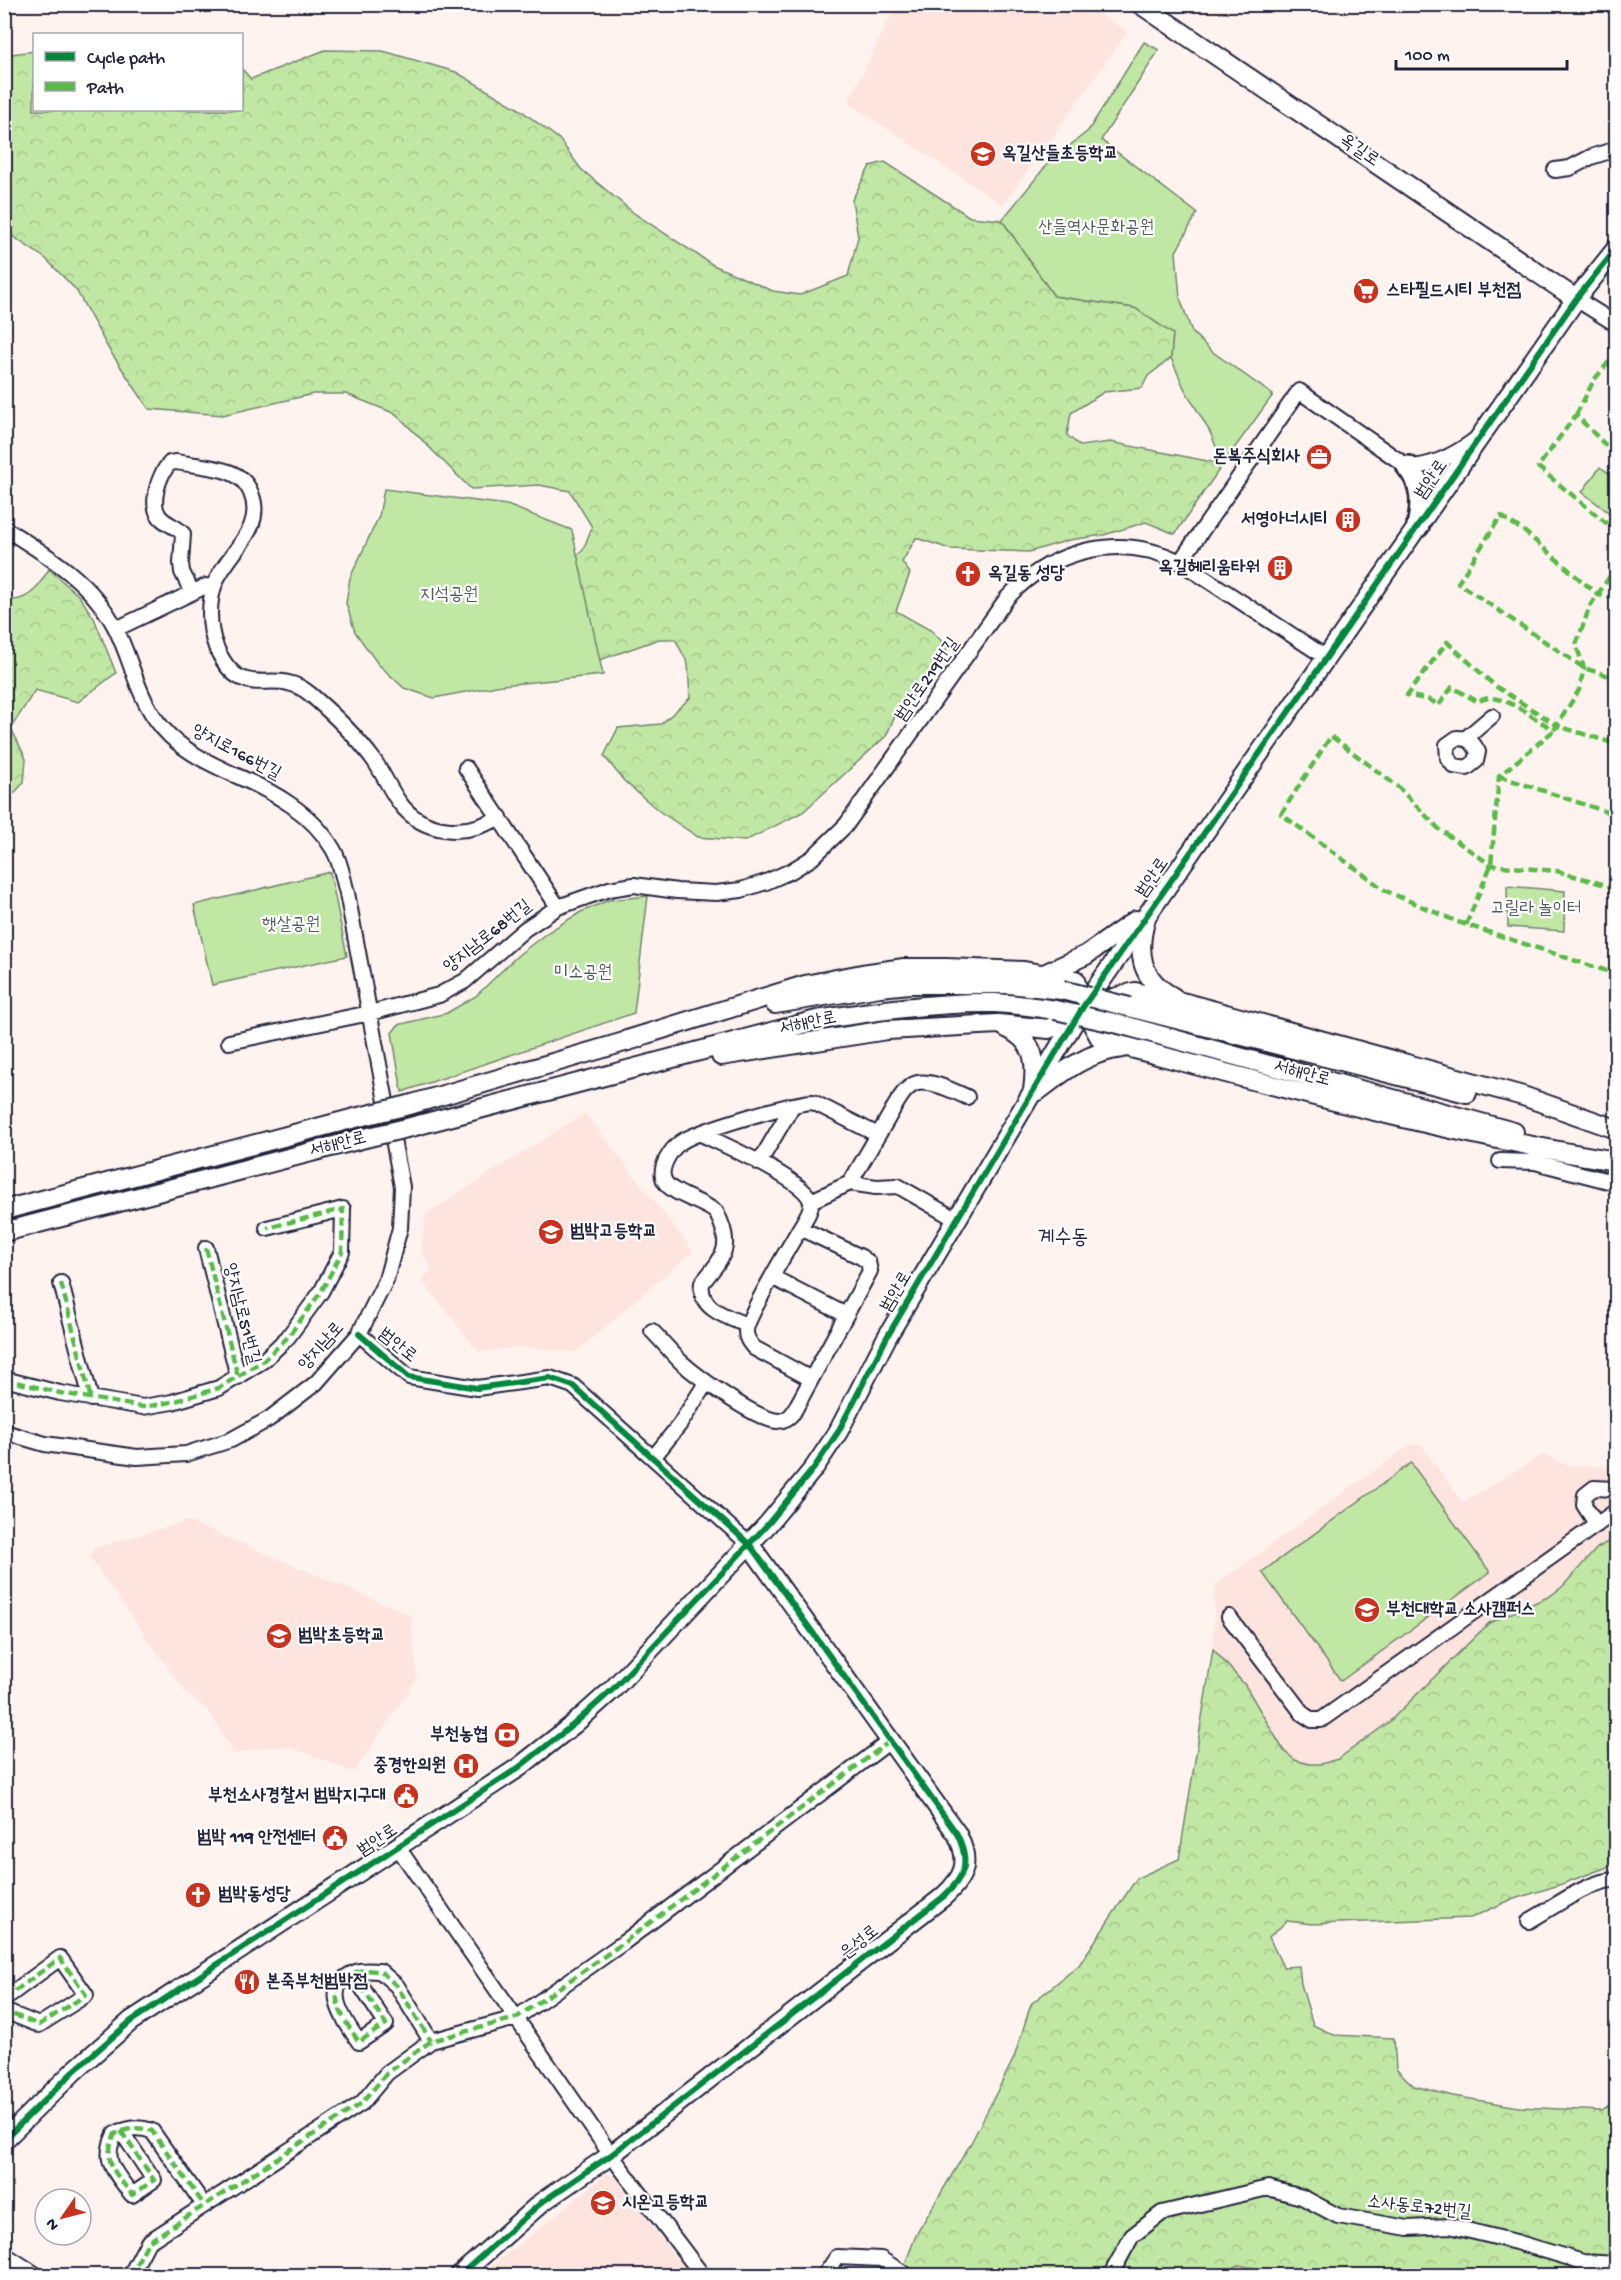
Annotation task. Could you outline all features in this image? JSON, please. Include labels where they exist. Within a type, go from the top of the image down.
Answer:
[{"type":"main road","name":"옥길로","points":[[1140,4],[1576,299]]},
{"type":"main road","name":"범안로","points":[[4,2140],[74,2071],[130,2021],[518,1768],[574,1725],[619,1682],[750,1545],[801,1486],[838,1432],[887,1337],[1083,1007],[1576,299],[1617,249]]},
{"type":"main road","points":[[1408,467],[1420,489],[1422,508],[1418,526]]},
{"type":"main road","points":[[1044,974],[1086,955],[1120,933],[1149,910]]},
{"type":"main road","points":[[1149,910],[1144,927],[1142,958],[1145,970],[1161,990],[1185,1003]]},
{"type":"main road","points":[[627,1040],[805,985],[862,974],[904,969],[946,968],[1024,971],[1075,980],[1083,1007],[1101,1040],[1425,1124],[1544,1150],[1617,1160]]},
{"type":"main road","name":"서해안로","points":[[4,1210],[409,1105],[627,1040],[786,1001],[909,984],[1009,984],[1062,990],[1617,1130]]},
{"type":"main road","points":[[634,1069],[887,1029],[998,1024],[1049,1029],[1083,1007],[1135,992],[1185,1003],[1523,1096],[1617,1130]]},
{"type":"main road","name":"서해안로","points":[[4,1232],[634,1069],[786,1027],[879,1010],[971,1003],[998,1003],[1055,1010],[1119,1024],[1617,1160]]},
{"type":"main road","points":[[998,1024],[1018,1033],[1028,1042],[1032,1051],[1034,1079],[1032,1095]]},
{"type":"main road","points":[[1032,1095],[1089,1056],[1110,1049],[1127,1047]]},
{"type":"main road","name":"은성로","points":[[459,2276],[542,2202],[610,2155],[943,1897],[958,1882],[965,1864],[962,1844],[750,1545]]},
{"type":"street","points":[[1555,170],[1570,168],[1591,157],[1617,149]]},
{"type":"street","points":[[1576,299],[1617,324]]},
{"type":"street","name":"범안로","points":[[1180,562],[1299,391],[1408,467],[1423,466],[1444,458],[1481,436]]},
{"type":"street","points":[[192,592],[182,572],[183,534],[178,527],[165,521],[156,511],[155,502],[161,476],[170,463],[176,462],[230,472],[242,479],[253,497],[256,509],[250,531],[229,557],[211,597],[211,633],[232,674],[248,681],[284,683],[308,693],[356,740],[373,760],[399,802],[422,823],[459,831],[488,824],[500,817]]},
{"type":"street","name":"양지로166번길","points":[[4,528],[49,556],[77,577],[102,605],[116,629],[144,701],[157,723],[172,738],[190,752],[287,801],[308,818],[334,850],[347,893],[370,1013]]},
{"type":"street","name":"범안로219번길","points":[[558,907],[622,886],[698,893],[728,892],[766,882],[791,871],[812,858],[846,825],[998,610],[1028,578],[1062,558],[1102,547],[1150,550],[1180,562],[1327,658]]},
{"type":"street","points":[[116,629],[206,586]]},
{"type":"street","points":[[1466,738],[1492,716]]},
{"type":"street","points":[[466,768],[558,907]]},
{"type":"street","name":"양지남로68번길","points":[[229,1042],[421,1001],[456,987],[525,929],[558,907]]},
{"type":"street","name":"양지남로","points":[[4,1432],[45,1444],[93,1452],[137,1457],[186,1454],[231,1440],[269,1419],[316,1383],[359,1334],[386,1280],[400,1227],[402,1187],[370,1013]]},
{"type":"street","points":[[850,1183],[901,1096],[915,1082],[939,1084],[967,1097]]},
{"type":"street","points":[[747,1325],[726,1317],[708,1306],[703,1299],[702,1283],[721,1261],[726,1235],[716,1212],[671,1188],[665,1182],[663,1175],[672,1152],[680,1143],[701,1134],[793,1105],[813,1102],[878,1134]]},
{"type":"street","points":[[759,1163],[793,1105]]},
{"type":"street","points":[[701,1134],[759,1163],[794,1184],[811,1201],[811,1207],[772,1277],[746,1331],[748,1342],[754,1348],[811,1378]]},
{"type":"street","points":[[1500,1161],[1535,1162],[1617,1183]]},
{"type":"street","points":[[811,1201],[850,1183],[876,1187],[898,1186],[957,1220]]},
{"type":"street","name":"양지남로51번길","points":[[206,1248],[238,1377],[264,1360],[288,1337],[321,1292],[342,1252],[342,1209],[267,1228]]},
{"type":"street","points":[[652,1331],[706,1383],[762,1416],[777,1421],[784,1420],[794,1413],[870,1271],[868,1262],[800,1227]]},
{"type":"street","points":[[772,1277],[846,1315]]},
{"type":"street","points":[[61,1283],[91,1399]]},
{"type":"street","name":"범안로","points":[[359,1334],[410,1377],[477,1388],[550,1378],[573,1386],[750,1545]]},
{"type":"street","points":[[4,1379],[91,1399],[143,1407],[172,1402],[219,1388],[238,1377]]},
{"type":"street","points":[[653,1458],[680,1424],[706,1383]]},
{"type":"street","points":[[1597,1525],[1584,1505],[1585,1495],[1594,1488],[1617,1489]]},
{"type":"street","points":[[1229,1617],[1303,1714],[1312,1720],[1322,1720],[1617,1511]]},
{"type":"street","points":[[130,2276],[148,2242],[362,2103],[387,2073],[431,2041],[516,2018],[623,1943],[890,1742]]},
{"type":"street","name":"범안로","points":[[397,1846],[610,2155]]},
{"type":"street","points":[[1529,1921],[1591,1886],[1617,1880]]},
{"type":"street","points":[[4,1999],[60,1958],[86,1995],[39,2025],[12,2014]]},
{"type":"street","points":[[353,1974],[386,2024],[359,2042],[340,2014],[335,1999],[340,1983],[357,1971],[380,1971],[397,1986],[431,2041]]},
{"type":"street","points":[[121,2131],[130,2127],[140,2127],[152,2131],[204,2205]]},
{"type":"street","points":[[610,2155],[703,2276]]},
{"type":"street","name":"소사동로72번길","points":[[1110,2276],[1132,2236],[1162,2213],[1268,2188],[1302,2197],[1338,2216],[1408,2228],[1450,2226],[1583,2262],[1617,2264]]},
{"type":"street","points":[[4,2254],[38,2276]]},
{"type":"street","points":[[824,2276],[837,2258],[880,2259],[908,2276]]},
{"type":"shaded area","name":"옥길산들초등학교","points":[[898,5],[1084,5],[1128,32],[1003,205],[848,103]]},
{"type":"shaded area","name":"범박고등학교","points":[[585,1113],[693,1251],[576,1352],[520,1347],[479,1352],[421,1280],[432,1269],[421,1251],[426,1214]]},
{"type":"shaded area","name":"부천대학교 소사캠퍼스","points":[[1410,1445],[1421,1445],[1463,1502],[1543,1455],[1566,1465],[1616,1467],[1616,1537],[1597,1548],[1562,1587],[1550,1596],[1489,1623],[1390,1722],[1358,1747],[1338,1759],[1321,1764],[1309,1764],[1295,1760],[1284,1751],[1245,1685],[1213,1649],[1215,1585]]},
{"type":"shaded area","name":"범박초등학교","points":[[188,1521],[411,1615],[417,1679],[354,1772],[290,1747],[265,1747],[235,1754],[207,1709],[187,1694],[89,1557],[95,1548]]},
{"type":"shaded area","name":"시온고등학교","points":[[607,2174],[616,2175],[677,2260],[687,2258],[699,2276],[479,2276]]},
{"type":"green space","name":"산들역사문화공원","points":[[1144,42],[1159,50],[1101,140],[1197,213],[1176,252],[1180,298],[1192,332],[1210,350],[1273,395],[1223,464],[1210,432],[1184,388],[1171,358],[1173,334],[1135,308],[1054,296],[1002,220],[1049,162],[1088,131]]},
{"type":"green space","points":[[325,50],[383,51],[456,72],[519,109],[559,139],[581,169],[635,214],[713,265],[773,291],[800,295],[848,276],[858,237],[852,200],[870,166],[885,162],[970,217],[1002,220],[1054,296],[1135,308],[1173,334],[1171,358],[1148,376],[1142,388],[1104,392],[1071,413],[1067,435],[1080,446],[1110,442],[1223,464],[1175,534],[1146,522],[1104,535],[1069,540],[1029,552],[950,549],[916,538],[902,562],[910,573],[896,611],[932,631],[948,648],[915,693],[897,712],[886,736],[803,812],[745,841],[698,837],[659,811],[624,781],[604,756],[618,728],[661,724],[690,698],[688,664],[675,639],[659,639],[577,668],[549,581],[583,550],[592,527],[570,491],[539,485],[471,489],[396,414],[346,394],[313,394],[223,415],[149,409],[108,348],[76,290],[46,259],[5,231],[4,55],[33,51],[33,111],[243,111],[243,70],[251,79]]},
{"type":"green space","points":[[1600,467],[1616,478],[1616,518],[1582,492]]},
{"type":"green space","name":"지석공원","points":[[384,489],[507,505],[572,530],[603,675],[502,685],[434,698],[404,688],[378,664],[355,632],[346,603],[350,578],[379,516]]},
{"type":"green space","points":[[49,569],[79,596],[94,618],[116,673],[78,702],[35,690],[11,728],[26,759],[24,782],[5,804],[5,600],[21,599],[27,596],[36,588]]},
{"type":"green space","name":"햇살공원","points":[[330,872],[347,956],[212,985],[194,905]]},
{"type":"green space","name":"고릴라 놀이터","points":[[1507,886],[1565,891],[1564,931],[1508,927]]},
{"type":"green space","name":"미소공원","points":[[648,896],[634,1013],[402,1092],[392,1033],[398,1025],[447,1013],[476,996],[517,956],[548,932],[581,912],[609,900]]},
{"type":"green space","points":[[1411,1463],[1490,1572],[1341,1681],[1262,1572]]},
{"type":"green space","points":[[1616,1537],[1616,1864],[1508,1901],[1471,1918],[1312,1924],[1287,1921],[1269,1937],[1283,1967],[1299,1966],[1301,1984],[1313,2025],[1334,2035],[1394,2038],[1396,2069],[1414,2086],[1453,2096],[1519,2107],[1602,2111],[1616,2101],[1616,2275],[1283,2276],[1276,2272],[1239,2265],[1218,2276],[900,2276],[917,2233],[971,2143],[1014,2058],[1031,2004],[1079,1965],[1137,1878],[1179,1859],[1213,1649],[1245,1685],[1284,1751],[1295,1760],[1309,1764],[1321,1764],[1338,1759],[1389,1722],[1489,1623],[1550,1596],[1562,1587],[1597,1548]]},
{"type":"marked path","points":[[1576,415],[1594,380],[1616,353]]},
{"type":"marked path","points":[[1616,456],[1576,415],[1538,467],[1616,531]]},
{"type":"marked path","points":[[1616,598],[1598,595],[1525,532],[1501,516],[1458,583],[1584,668],[1616,678]]},
{"type":"marked path","points":[[1554,730],[1579,690],[1584,668],[1576,645],[1590,606],[1616,567]]},
{"type":"marked path","points":[[1466,925],[1491,865],[1499,776],[1552,732],[1546,725],[1503,700],[1494,698],[1478,702],[1452,687],[1439,705],[1430,700],[1407,695],[1447,642],[1495,686],[1558,726],[1616,744]]},
{"type":"marked path","points":[[1616,888],[1557,871],[1491,865],[1439,829],[1398,787],[1331,736],[1281,814],[1386,891],[1458,922],[1616,974]]},
{"type":"marked path","points":[[1499,776],[1616,815]]},
{"type":"marked path","points":[[4,1379],[60,1393],[143,1407],[172,1402],[219,1388],[264,1360],[288,1337],[321,1292],[342,1252],[343,1209],[267,1228]]},
{"type":"marked path","points":[[206,1248],[238,1377]]},
{"type":"marked path","points":[[61,1283],[91,1399]]},
{"type":"marked path","points":[[130,2276],[148,2242],[362,2103],[387,2073],[431,2041],[516,2018],[623,1943],[890,1741]]},
{"type":"marked path","points":[[4,1999],[60,1958],[86,1995],[39,2025],[12,2014]]},
{"type":"marked path","points":[[353,1974],[386,2024],[359,2042],[342,2014],[337,1995],[338,1986],[345,1978],[356,1972],[365,1970],[380,1971],[397,1986],[431,2041]]},
{"type":"marked path","points":[[121,2131],[154,2180],[132,2195],[112,2167],[110,2152],[115,2134],[120,2132],[125,2130],[137,2128],[152,2131],[204,2205]]},
{"type":"cycle path","points":[[4,2140],[74,2071],[131,2021],[518,1768],[574,1724],[612,1690],[768,1524],[814,1468],[838,1432],[887,1337],[1083,1007],[1576,299],[1616,249]]},
{"type":"cycle path","points":[[359,1334],[409,1377],[477,1388],[550,1378],[573,1386],[750,1545],[957,1834],[965,1861],[961,1876],[943,1897],[611,2155],[542,2202],[459,2276]]},
{"type":"place","name":"옥길산들초등학교","points":[[983,154]]},
{"type":"place","name":"스타필드시티 부천점","points":[[1366,291]]},
{"type":"place","name":"돈복주식회사","points":[[1319,457]]},
{"type":"place","name":"서영아너시티","points":[[1348,520]]},
{"type":"place","name":"옥길헤리움타워","points":[[1280,568]]},
{"type":"place","name":"옥길동 성당","points":[[968,574]]},
{"type":"place","name":"범박고등학교","points":[[551,1232]]},
{"type":"place","name":"부천대학교 소사캠퍼스","points":[[1367,1610]]},
{"type":"place","name":"범박초등학교","points":[[279,1636]]},
{"type":"place","name":"부천농협","points":[[507,1735]]},
{"type":"place","name":"중경한의원","points":[[466,1766]]},
{"type":"place","name":"부천소사경찰서 범박지구대","points":[[406,1796]]},
{"type":"place","name":"범박 119 안전센터","points":[[335,1838]]},
{"type":"place","name":"범박동성당","points":[[198,1895]]},
{"type":"place","name":"본죽부천범박점","points":[[247,1982]]},
{"type":"place","name":"시온고등학교","points":[[603,2203]]},
{"type":"district","name":"계수동","points":[[1063,1239]]}]
